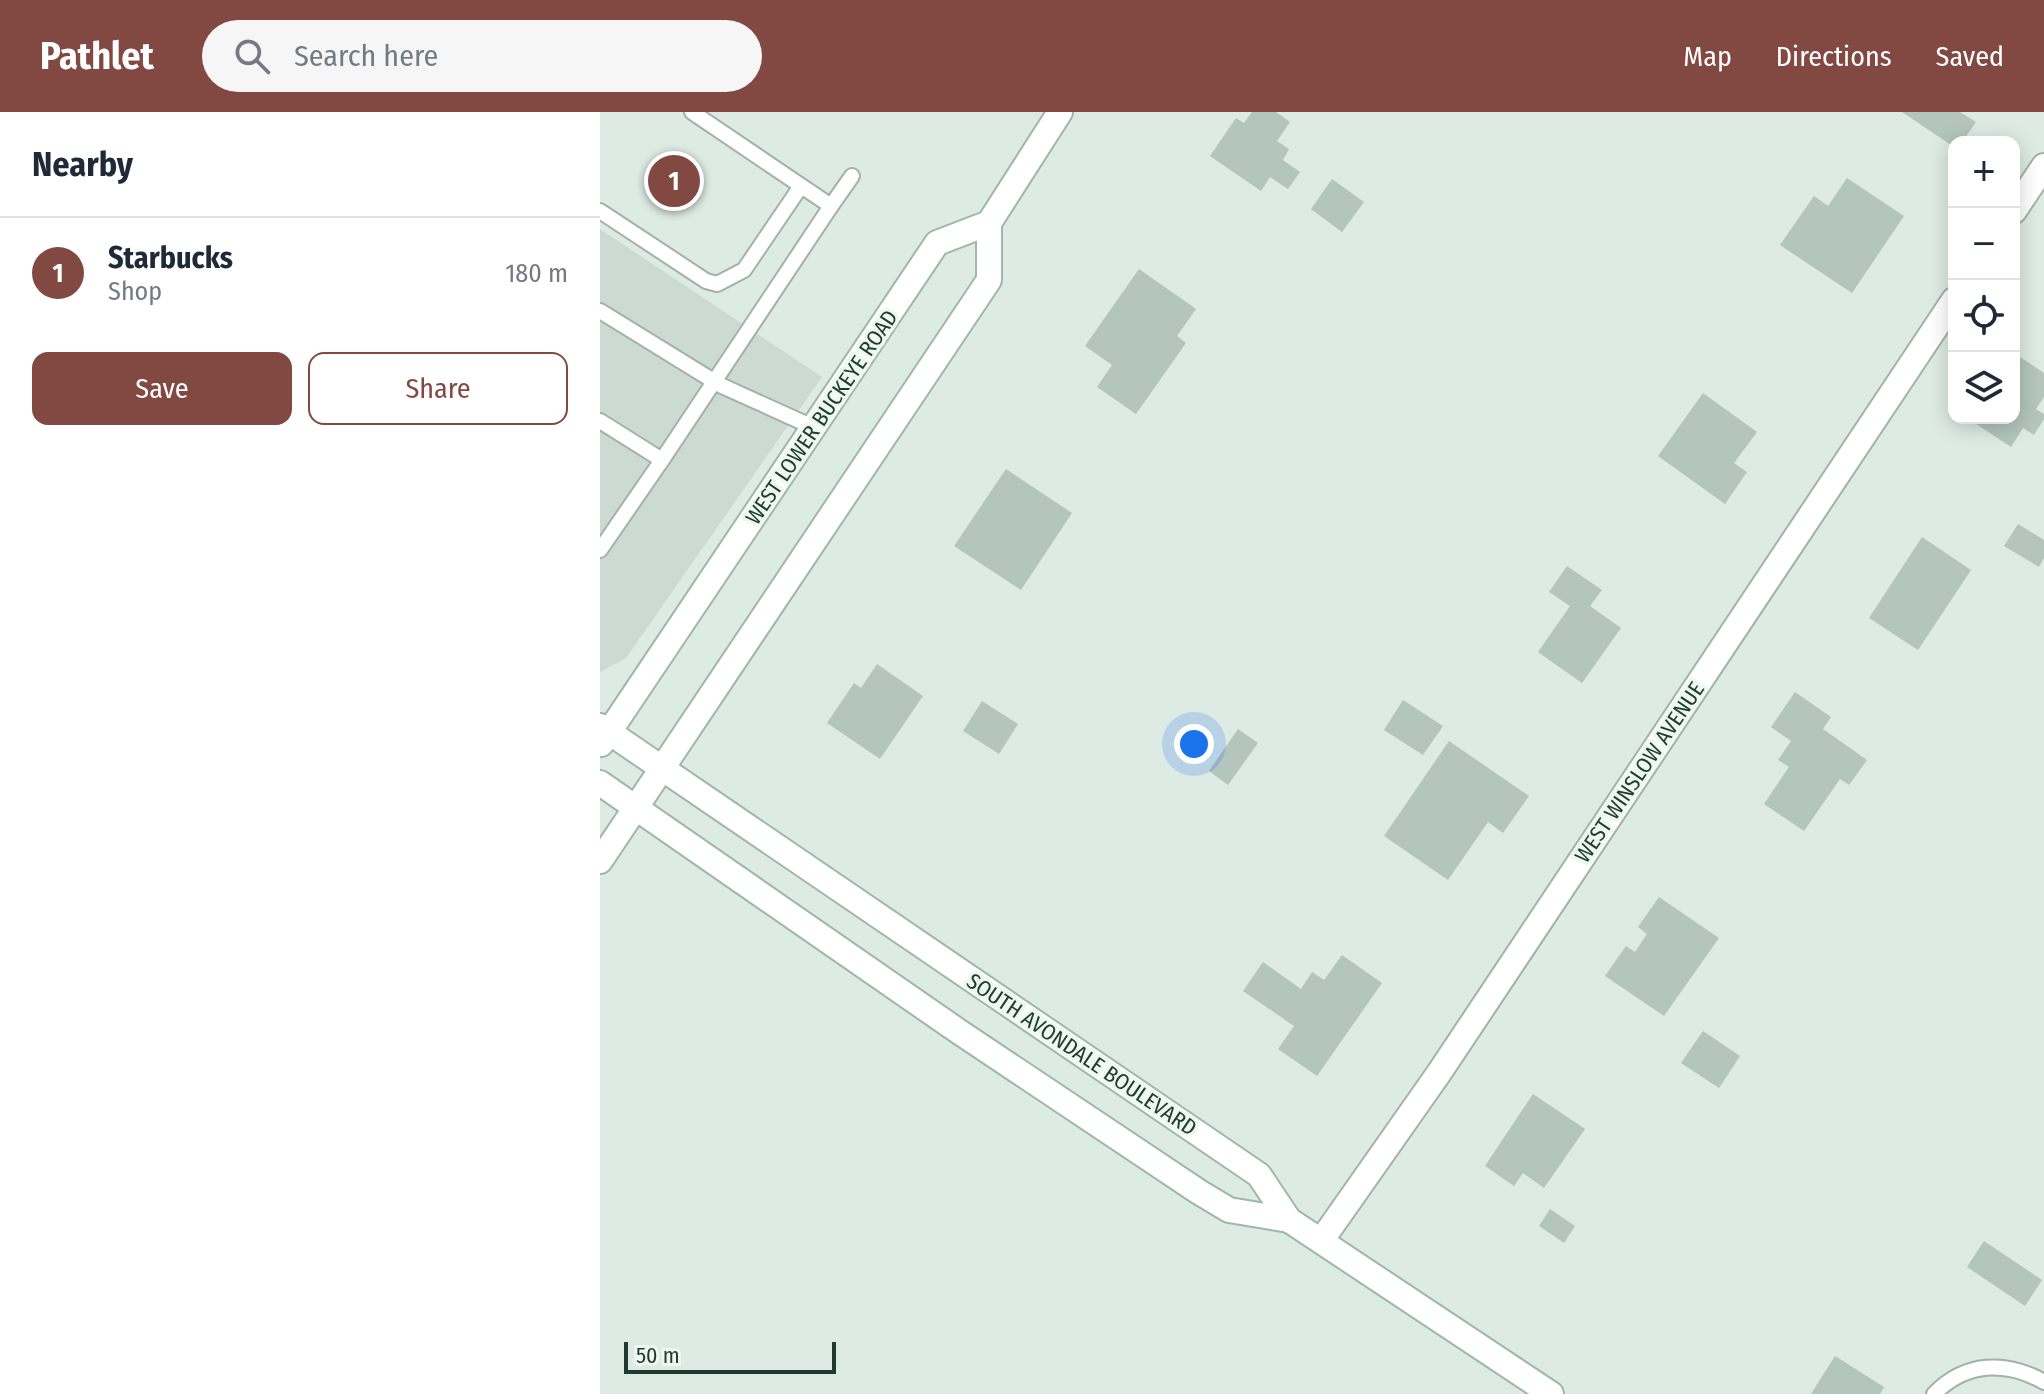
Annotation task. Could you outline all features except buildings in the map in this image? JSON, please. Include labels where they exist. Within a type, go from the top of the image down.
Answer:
[{"type":"main road","points":[[600,861],[664,771],[989,280],[989,223],[1060,112]]},
{"type":"main road","points":[[2016,208],[2044,166]]},
{"type":"main road","name":"WEST LOWER BUCKEYE ROAD","points":[[603,735],[815,428],[937,243],[989,223]]},
{"type":"main road","name":"WEST WINSLOW AVENUE","points":[[1321,1241],[1439,1073],[1948,309]]},
{"type":"main road","name":"SOUTH AVONDALE BOULEVARD","points":[[603,735],[664,771],[1259,1175],[1289,1220],[1551,1394]]},
{"type":"main road","points":[[600,783],[1199,1192],[1229,1210],[1289,1220]]},
{"type":"lane","points":[[692,112],[831,206]]},
{"type":"lane","points":[[600,550],[852,176]]},
{"type":"lane","points":[[600,211],[706,281],[717,284],[744,270],[801,186]]},
{"type":"lane","points":[[600,311],[715,382],[815,428]]},
{"type":"lane","points":[[600,421],[662,460]]},
{"type":"lane","points":[[1934,1394],[1949,1378],[1984,1366],[2023,1370],[2044,1382]]},
{"type":"shaded area","points":[[600,229],[822,377],[626,658],[600,672]]},
{"type":"place","name":"Starbucks","points":[[674,181]]}]
